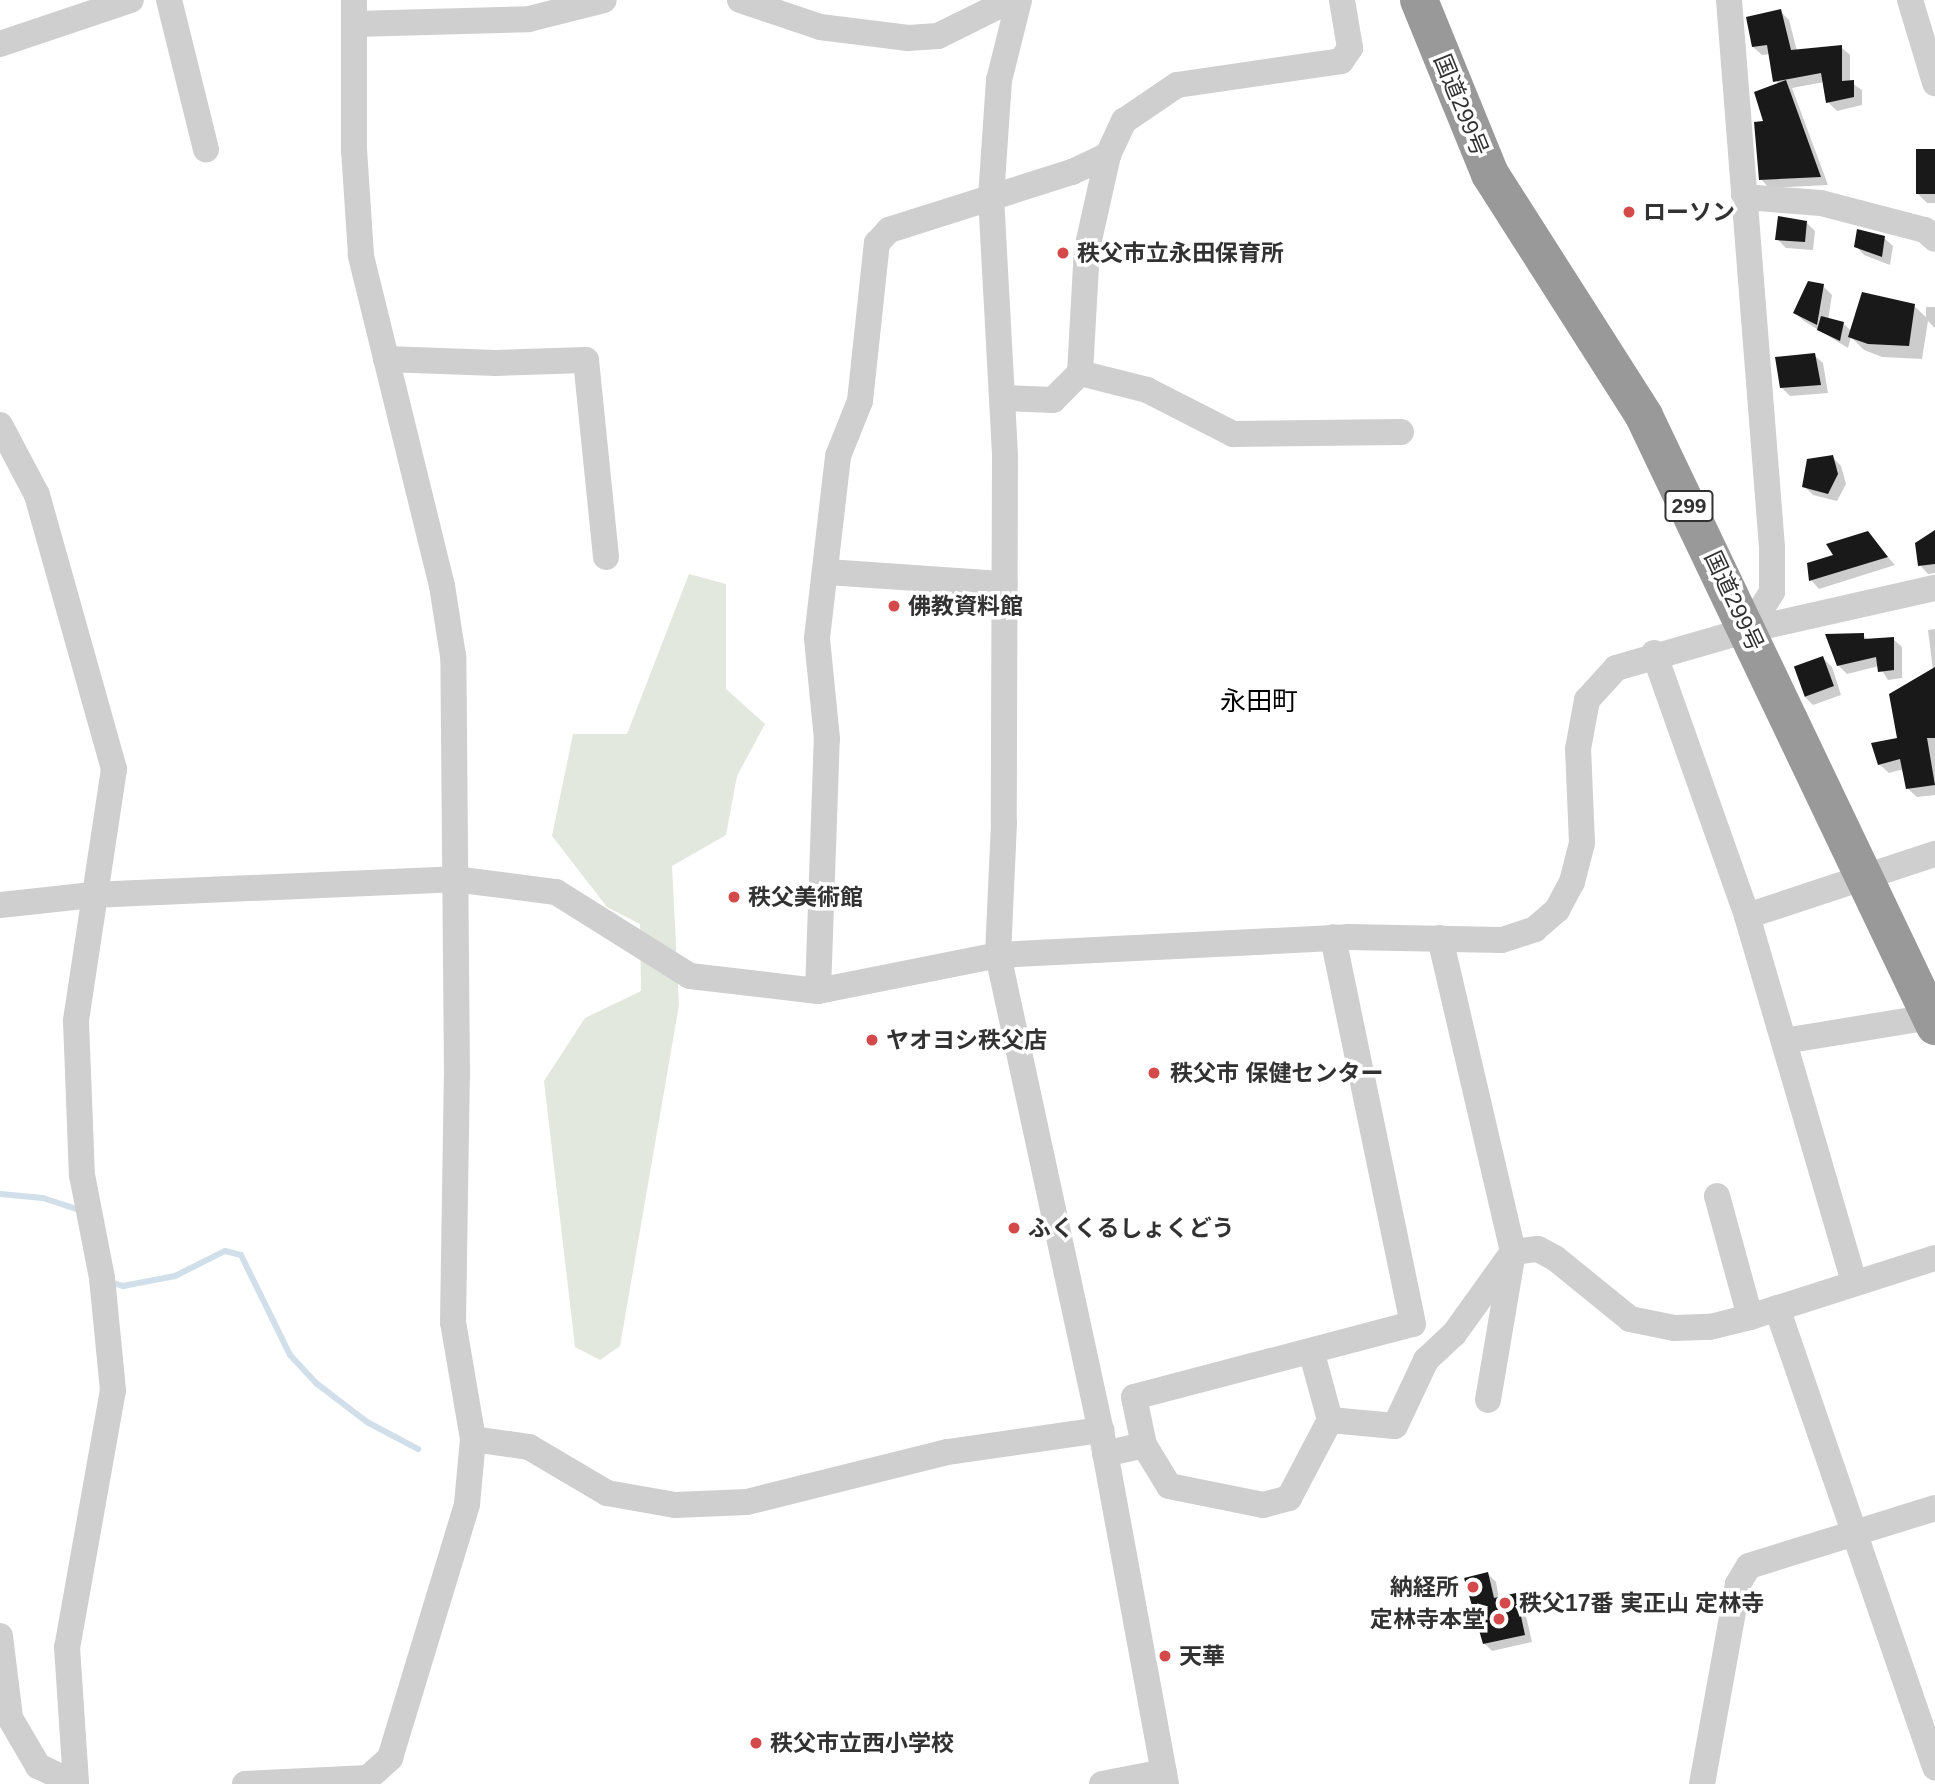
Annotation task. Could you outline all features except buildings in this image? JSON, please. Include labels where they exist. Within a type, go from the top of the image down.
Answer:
[{"type":"highway","name":"国道299号","points":[[1419,0],[1490,174],[1644,416],[1748,630],[1862,879],[1933,1022]]},
{"type":"street","points":[[0,44],[103,4],[131,0]]},
{"type":"street","points":[[169,0],[206,150]]},
{"type":"street","points":[[245,1784],[368,1781],[390,1758],[467,1504],[473,1439],[453,1322],[457,1076],[453,656],[442,586],[361,255],[354,150],[354,12],[529,19],[604,0]]},
{"type":"street","points":[[740,0],[820,27],[908,38],[938,36],[1011,0]]},
{"type":"street","points":[[1019,0],[999,80],[990,195],[1002,398],[1004,584],[998,955],[1103,1442],[1165,1778],[1102,1784]]},
{"type":"street","points":[[1002,398],[1053,400],[1080,373],[1087,249],[1108,155],[1124,121],[1177,85],[1225,74],[1341,61],[1350,48],[1342,0]]},
{"type":"street","points":[[1729,0],[1772,592],[1748,630]]},
{"type":"street","points":[[1910,0],[1935,83]]},
{"type":"street","points":[[818,991],[827,739],[817,638],[827,572],[838,456],[860,401],[877,243],[888,230],[990,195],[1072,172],[1108,155]]},
{"type":"street","points":[[1744,197],[1821,203],[1932,232]]},
{"type":"street","points":[[386,359],[496,363],[586,360],[606,557]]},
{"type":"street","points":[[1080,373],[1147,390],[1233,434],[1401,432]]},
{"type":"street","points":[[0,425],[37,495],[114,769],[92,895],[76,1021],[81,1148],[113,1390],[67,1647],[76,1784],[38,1766],[5,1719],[0,1636]]},
{"type":"street","points":[[827,572],[1004,584]]},
{"type":"street","points":[[0,905],[92,895],[454,879],[556,892],[690,976],[818,991],[998,955],[1333,937],[1502,940],[1535,929],[1557,910],[1572,882],[1582,843],[1578,749],[1587,700],[1616,668],[1654,653],[1935,588]]},
{"type":"street","points":[[1654,653],[1747,916],[1854,1281]]},
{"type":"street","points":[[1747,916],[1935,854]]},
{"type":"street","points":[[1312,1353],[1330,1420],[1289,1498],[1263,1506],[1170,1486],[1144,1445],[1134,1397],[1227,1371],[1312,1353],[1413,1324],[1333,937]]},
{"type":"street","points":[[1440,939],[1513,1252],[1488,1401]]},
{"type":"street","points":[[1784,1041],[1933,1022]]},
{"type":"street","points":[[1717,1196],[1750,1317]]},
{"type":"street","points":[[1330,1420],[1395,1426],[1426,1360],[1454,1334],[1513,1252],[1538,1249],[1555,1258],[1630,1319],[1674,1328],[1710,1327],[1750,1317],[1854,1281],[1935,1258]]},
{"type":"street","points":[[1777,1308],[1935,1768]]},
{"type":"street","points":[[473,1439],[529,1447],[607,1493],[675,1505],[747,1502],[948,1452],[1103,1442],[1144,1445]]},
{"type":"street","points":[[1707,1782],[1738,1584],[1749,1566],[1763,1559],[1935,1508]]},
{"type":"shaded area","points":[[689,574],[726,584],[726,689],[765,724],[737,776],[726,835],[672,866],[679,1005],[620,1346],[600,1360],[575,1347],[544,1081],[585,1018],[641,991],[640,924],[607,907],[552,836],[573,734],[627,734]]},
{"type":"waterway","points":[[0,1194],[43,1198],[80,1210]]},
{"type":"waterway","points":[[110,1282],[123,1286],[175,1276],[225,1251],[241,1255],[290,1355],[316,1383],[367,1422],[418,1449]]},
{"type":"place","name":"ローソン","points":[[1629,212]]},
{"type":"place","name":"秩父市立永田保育所","points":[[1063,253]]},
{"type":"place","name":"佛教資料館","points":[[894,606]]},
{"type":"place","name":"秩父美術館","points":[[734,897]]},
{"type":"place","name":"ヤオヨシ秩父店","points":[[872,1040]]},
{"type":"place","name":"秩父市 保健センター","points":[[1154,1073]]},
{"type":"place","name":"ふくくるしょくどう","points":[[1014,1228]]},
{"type":"place","name":"納経所","points":[[1473,1587]]},
{"type":"place","name":"秩父17番 実正山 定林寺","points":[[1505,1603]]},
{"type":"place","name":"定林寺本堂","points":[[1499,1619]]},
{"type":"place","name":"天華","points":[[1165,1656]]},
{"type":"place","name":"秩父市立西小学校","points":[[756,1743]]},
{"type":"district","name":"永田町","points":[[1259,702]]}]
